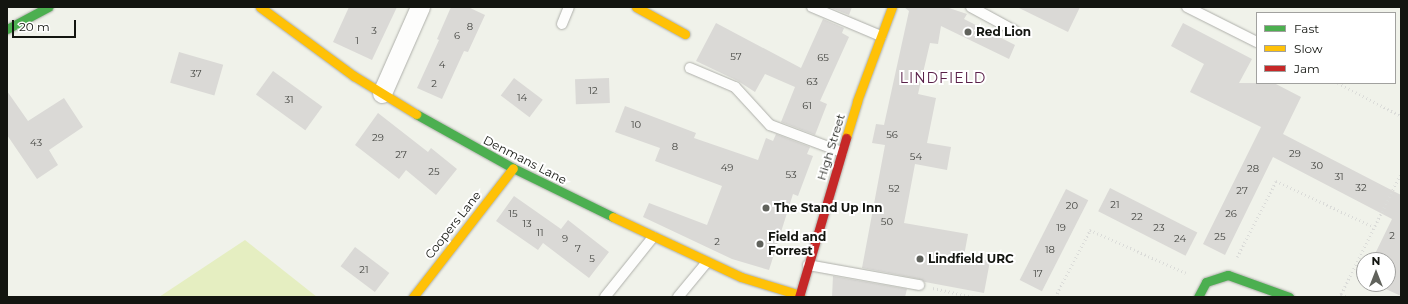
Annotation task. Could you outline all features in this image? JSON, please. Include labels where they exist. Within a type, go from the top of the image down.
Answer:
[{"type":"street","points":[[7,29],[48,7]]},
{"type":"street","name":"Denmans Lane","points":[[260,7],[354,76],[410,111],[513,168],[707,262],[741,277],[799,296]]},
{"type":"street","points":[[382,93],[420,7]]},
{"type":"street","points":[[636,7],[685,34]]},
{"type":"street","name":"High Street","points":[[799,296],[857,101],[892,7]]},
{"type":"street","name":"Coopers Lane","points":[[413,297],[513,168]]},
{"type":"street","points":[[1198,297],[1206,282],[1228,275],[1287,295],[1289,297]]},
{"type":"lane","points":[[562,24],[569,7]]},
{"type":"lane","points":[[812,7],[881,36]]},
{"type":"lane","points":[[971,7],[1015,31]]},
{"type":"lane","points":[[1187,7],[1256,42]]},
{"type":"lane","points":[[690,68],[735,87],[770,125],[842,152]]},
{"type":"lane","points":[[605,297],[653,237]]},
{"type":"lane","points":[[678,297],[707,262]]},
{"type":"lane","points":[[808,264],[919,286]]},
{"type":"path","points":[[1340,84],[1401,116]]},
{"type":"path","points":[[1337,297],[1341,294],[1401,173]]},
{"type":"path","points":[[1228,275],[1276,181],[1374,227]]},
{"type":"path","points":[[1055,297],[1090,230],[1206,282]]},
{"type":"path","points":[[919,286],[973,297]]},
{"type":"path","points":[[1341,294],[1347,297]]},
{"type":"green space","points":[[245,240],[317,297],[159,297]]},
{"type":"building","points":[[349,7],[397,7],[372,60],[333,42]]},
{"type":"building","points":[[451,7],[468,7],[485,15],[468,52],[464,51],[442,99],[417,88],[439,40],[437,39]]},
{"type":"building","points":[[829,7],[852,7],[849,15]]},
{"type":"building","points":[[904,7],[946,7],[967,14],[964,19],[1015,45],[1009,59],[941,26],[938,44],[930,43],[918,94],[936,98],[927,143],[951,147],[947,170],[915,164],[904,223],[968,234],[964,256],[990,261],[984,293],[862,268],[885,145],[872,143],[876,124],[884,125],[909,11]]},
{"type":"building","points":[[1017,7],[1080,7],[1068,32]]},
{"type":"building","points":[[823,19],[844,28],[842,33],[849,37],[820,101],[827,104],[815,135],[781,122],[795,87],[765,74],[755,92],[738,81],[696,61],[716,23],[801,68]]},
{"type":"building","points":[[1183,23],[1252,59],[1239,83],[1276,84],[1301,97],[1283,134],[1401,195],[1401,296],[1392,292],[1396,292],[1396,252],[1376,252],[1392,219],[1273,157],[1225,255],[1203,244],[1261,127],[1190,92],[1204,64],[1171,46]]},
{"type":"building","points":[[179,52],[223,65],[214,95],[170,83]]},
{"type":"building","points":[[273,71],[322,107],[305,130],[256,94]]},
{"type":"building","points":[[514,78],[543,100],[530,117],[501,96]]},
{"type":"building","points":[[609,78],[610,103],[576,104],[575,79]]},
{"type":"building","points":[[7,91],[28,121],[64,98],[83,127],[49,150],[58,165],[37,179],[7,135]]},
{"type":"building","points":[[625,106],[696,133],[694,138],[758,160],[766,138],[773,141],[776,134],[810,147],[807,154],[813,156],[798,196],[793,194],[769,270],[732,259],[643,217],[649,203],[707,225],[722,186],[655,161],[660,148],[615,132]]},
{"type":"building","points":[[378,113],[428,152],[431,148],[457,169],[436,195],[406,170],[399,179],[355,145]]},
{"type":"building","points":[[1110,188],[1197,232],[1186,256],[1098,211]]},
{"type":"building","points":[[1066,189],[1088,200],[1042,291],[1020,280]]},
{"type":"building","points":[[514,196],[561,229],[568,220],[609,252],[589,278],[543,243],[538,250],[496,221]]},
{"type":"building","points":[[355,247],[389,273],[375,292],[341,266]]},
{"type":"building","points":[[833,276],[907,289],[905,297],[832,297]]},
{"type":"traffic: fast","points":[[7,29],[48,7]]},
{"type":"traffic: fast","points":[[416,114],[513,168],[613,217]]},
{"type":"traffic: fast","points":[[1198,297],[1206,282],[1228,275],[1289,297]]},
{"type":"traffic: slow","points":[[260,7],[354,76],[416,114]]},
{"type":"traffic: slow","points":[[636,7],[685,34]]},
{"type":"traffic: slow","points":[[846,138],[857,101],[892,7]]},
{"type":"traffic: slow","points":[[413,297],[513,168]]},
{"type":"traffic: slow","points":[[613,217],[741,277],[800,295]]},
{"type":"traffic: jam","points":[[799,297],[846,138]]},
{"type":"place","name":"Red Lion","points":[[968,32]]},
{"type":"place","name":"The Stand Up Inn","points":[[766,208]]},
{"type":"place","name":"Field and Forrest","points":[[760,244]]},
{"type":"place","name":"Lindfield URC","points":[[920,259]]},
{"type":"district","name":"LINDFIELD","points":[[943,78]]}]
